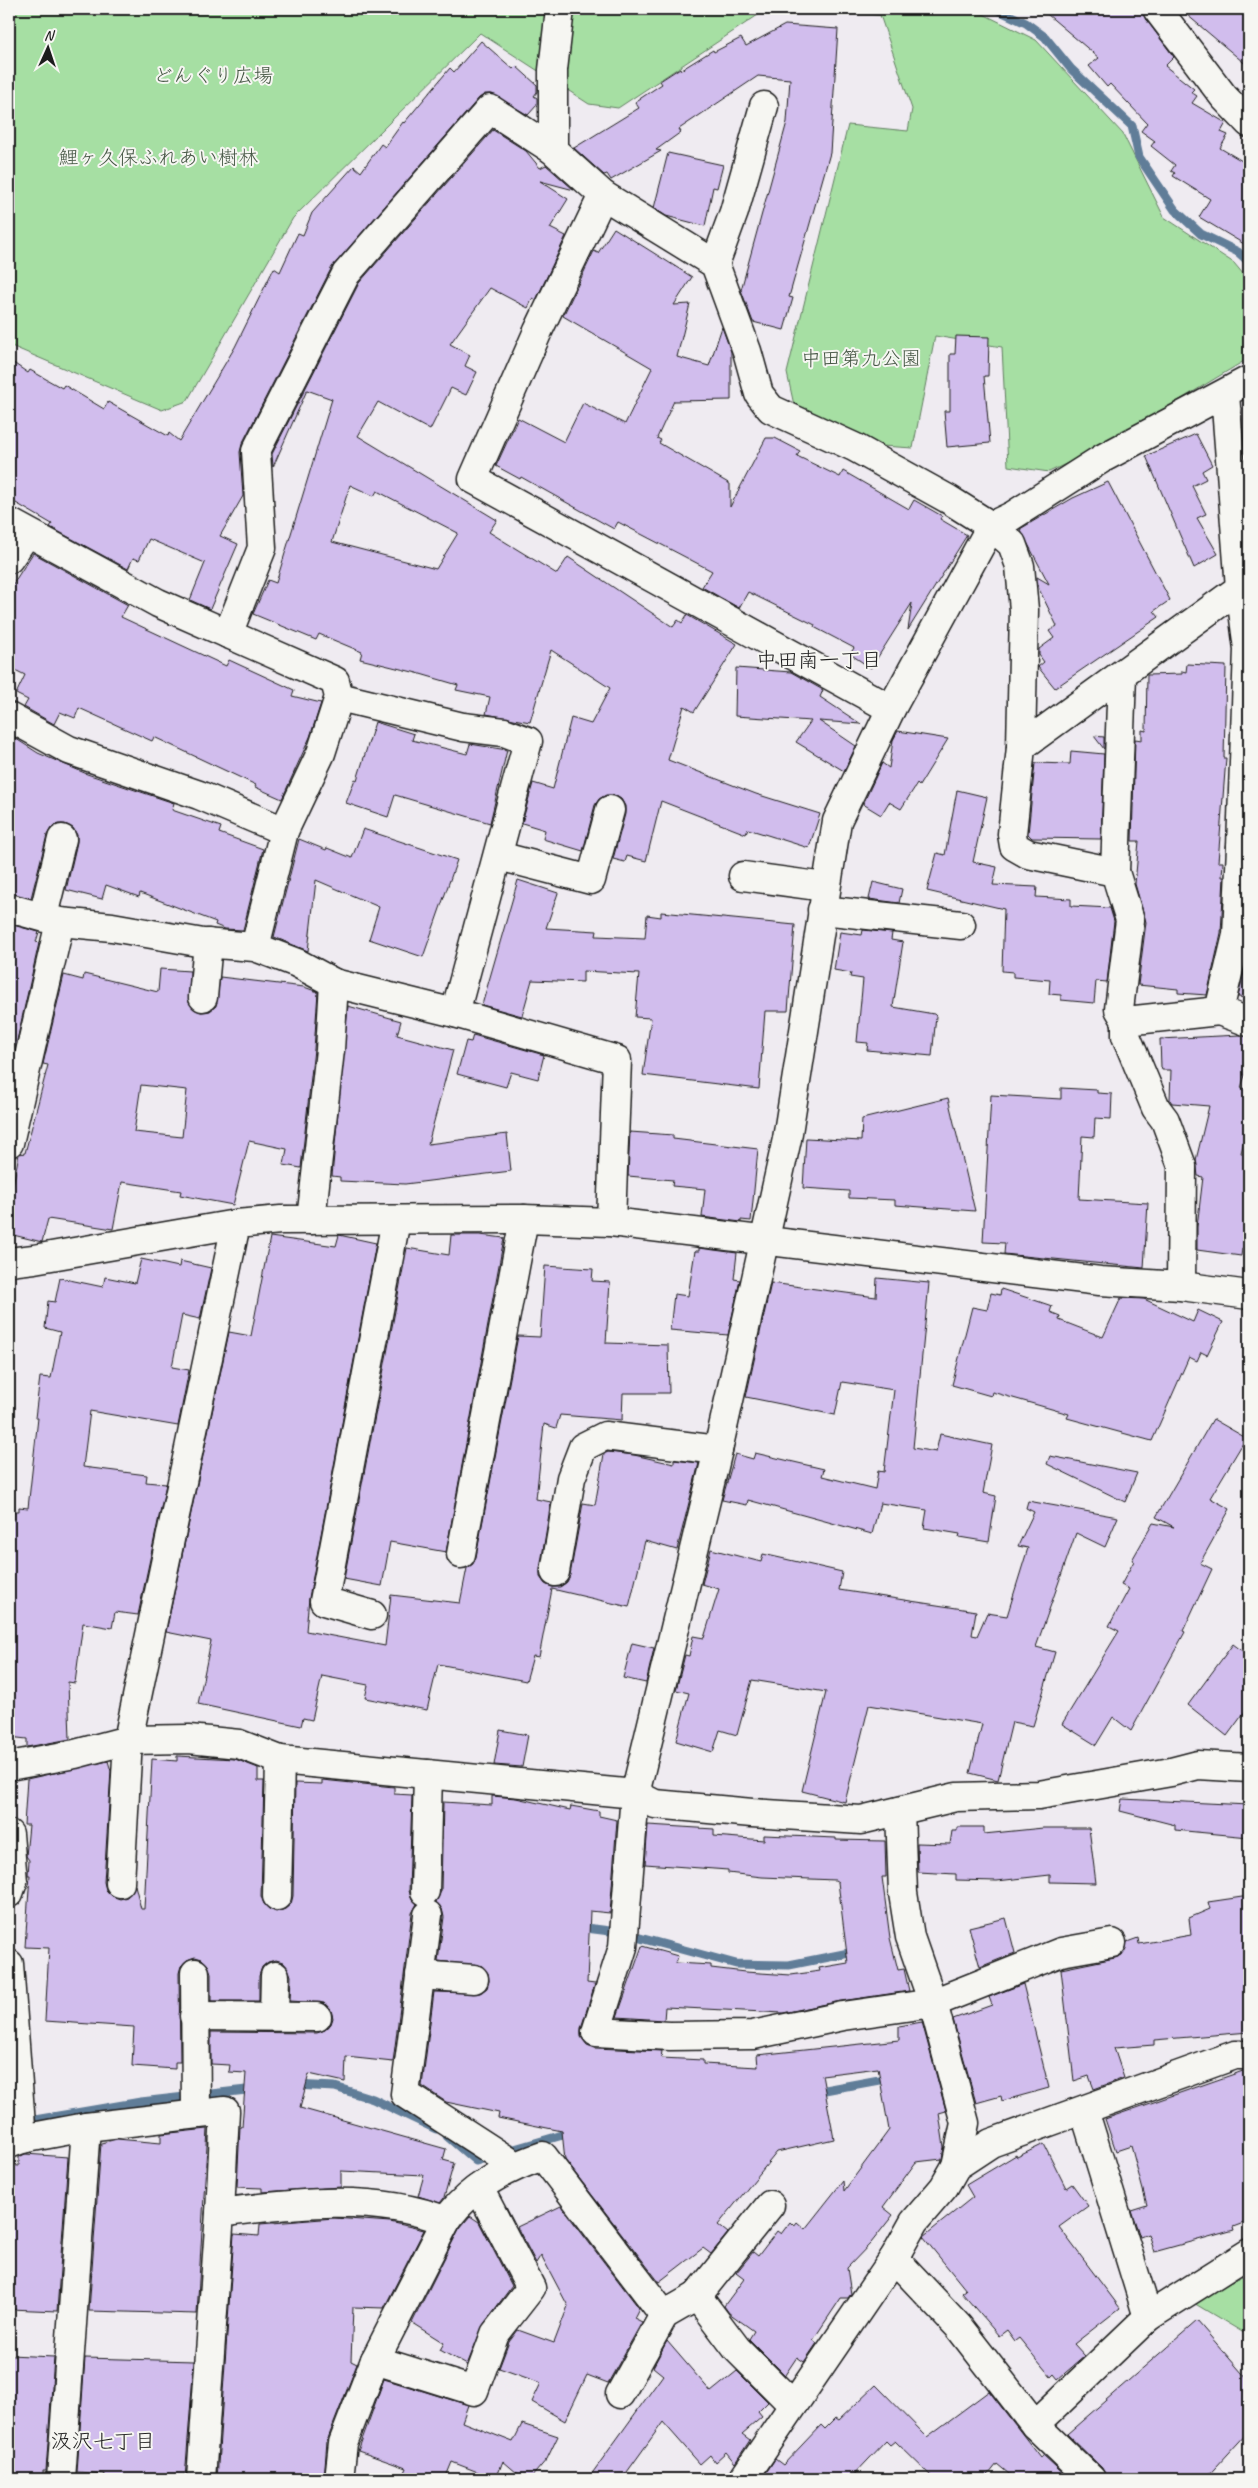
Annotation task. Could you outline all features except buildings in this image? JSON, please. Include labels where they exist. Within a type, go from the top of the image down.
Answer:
[{"type":"street","points":[[553,150],[553,70],[560,9]]},
{"type":"street","points":[[1157,9],[1224,98],[1249,123]]},
{"type":"street","points":[[715,264],[734,212],[764,106]]},
{"type":"street","points":[[228,634],[262,548],[256,451],[346,274],[490,109],[553,150],[603,195],[715,264],[747,351],[759,394],[772,409],[854,447],[948,499],[991,526],[1012,544],[1020,566],[1024,610],[1021,747],[1012,834],[1014,846],[1028,854],[1116,872]]},
{"type":"street","points":[[603,195],[538,331],[473,479],[891,709]]},
{"type":"street","points":[[1112,1943],[1061,1952],[933,2004],[843,2016],[753,2034],[670,2036],[596,2032],[624,1934],[635,1794],[718,1450],[787,1139],[823,898],[837,822],[891,709],[991,526],[1012,516],[1103,458],[1249,380]]},
{"type":"street","points":[[1219,1011],[1237,935],[1245,848],[1248,649],[1240,588],[1225,394]]},
{"type":"street","points":[[9,559],[18,528],[158,603],[334,681],[339,697],[320,753],[284,831],[255,947]]},
{"type":"street","points":[[1021,747],[1240,588]]},
{"type":"street","points":[[1122,675],[1116,872],[1130,920],[1119,1009],[1126,1020],[1126,1036],[1156,1108],[1165,1120],[1182,1166],[1180,1286]]},
{"type":"street","points":[[339,697],[463,727],[504,732],[528,741],[499,856],[455,1013]]},
{"type":"street","points":[[9,717],[69,750],[199,795],[284,831]]},
{"type":"street","points":[[499,856],[591,880],[610,810]]},
{"type":"street","points":[[9,1143],[52,919],[62,839]]},
{"type":"street","points":[[743,876],[823,898],[961,925]]},
{"type":"street","points":[[9,908],[52,919],[208,943],[255,947],[297,963],[334,983],[455,1013],[617,1060],[611,1222]]},
{"type":"street","points":[[203,996],[208,943]]},
{"type":"street","points":[[311,1220],[330,1050],[334,983]]},
{"type":"street","points":[[1126,1020],[1219,1011],[1249,1022]]},
{"type":"street","points":[[461,1554],[524,1219]]},
{"type":"street","points":[[9,1262],[236,1224],[311,1220],[524,1219],[611,1222],[1100,1281],[1180,1286],[1249,1295]]},
{"type":"street","points":[[372,1615],[324,1601],[396,1220]]},
{"type":"street","points":[[120,1883],[128,1740],[236,1224]]},
{"type":"street","points":[[555,1572],[571,1478],[583,1447],[605,1436],[718,1450]]},
{"type":"street","points":[[9,1766],[76,1754],[128,1740],[189,1739],[239,1744],[280,1760],[635,1794],[656,1804],[752,1813],[861,1820],[956,1797],[1039,1795],[1171,1772],[1198,1765],[1249,1768]]},
{"type":"street","points":[[277,1896],[280,1760]]},
{"type":"street","points":[[428,1774],[427,1903],[406,2094],[510,2163]]},
{"type":"street","points":[[743,2479],[894,2258],[914,2222],[944,2187],[956,2166],[965,2123],[933,2004],[910,1937],[903,1893],[900,1811]]},
{"type":"street","points":[[9,1834],[13,1882],[9,1893]]},
{"type":"street","points":[[9,1964],[18,2132],[86,2127],[195,2102],[225,2111],[220,2213],[201,2479]]},
{"type":"street","points":[[195,1973],[195,2102]]},
{"type":"street","points":[[420,1974],[474,1979]]},
{"type":"street","points":[[274,2016],[275,1976]]},
{"type":"street","points":[[194,2016],[317,2017]]},
{"type":"street","points":[[956,2166],[991,2143],[1235,2055],[1249,2055]]},
{"type":"street","points":[[1084,2110],[1148,2316]]},
{"type":"street","points":[[61,2479],[86,2127]]},
{"type":"street","points":[[339,2479],[343,2443],[375,2360],[446,2221],[458,2202],[510,2163],[543,2156],[664,2314]]},
{"type":"street","points":[[375,2360],[474,2391],[495,2334],[531,2288],[479,2188]]},
{"type":"street","points":[[220,2213],[284,2204],[342,2203],[420,2210],[446,2221]]},
{"type":"street","points":[[620,2394],[664,2314],[697,2296],[770,2205]]},
{"type":"street","points":[[1034,2425],[1148,2316],[1249,2253]]},
{"type":"street","points":[[894,2258],[958,2326],[1034,2425],[1091,2479]]},
{"type":"street","points":[[697,2296],[737,2349],[793,2406]]},
{"type":"green space","name":"鯉ヶ久保ふれあい樹林","points":[[9,9],[767,9],[618,108],[589,104],[480,33],[293,218],[187,401],[162,410],[9,345]]},
{"type":"green space","name":"中田第九公園","points":[[779,9],[973,9],[1036,40],[1123,134],[1164,217],[1234,263],[1249,281],[1249,358],[1107,444],[1049,472],[1008,466],[1002,347],[935,336],[913,448],[882,446],[794,405],[787,373],[848,125],[908,131],[912,109],[880,15]]},
{"type":"green space","points":[[1249,2273],[1249,2336],[1192,2302]]},
{"type":"waterway","points":[[996,9],[1026,23],[1045,37],[1071,69],[1132,126],[1139,157],[1175,210],[1201,234],[1238,252],[1249,262]]},
{"type":"waterway","points":[[578,1927],[618,1932],[736,1964],[789,1965],[859,1951]]},
{"type":"waterway","points":[[814,2092],[890,2078]]},
{"type":"waterway","points":[[295,2085],[335,2087],[373,2099],[436,2129]]},
{"type":"waterway","points":[[23,2122],[141,2102],[255,2089]]},
{"type":"waterway","points":[[504,2152],[573,2132]]},
{"type":"waterway","points":[[447,2136],[476,2161],[492,2156]]},
{"type":"district","name":"中田南一丁目","points":[[819,660]]},
{"type":"district","name":"汲沢七丁目","points":[[103,2441]]},
{"type":"park label","name":"どんぐり広場","points":[[213,75]]}]
